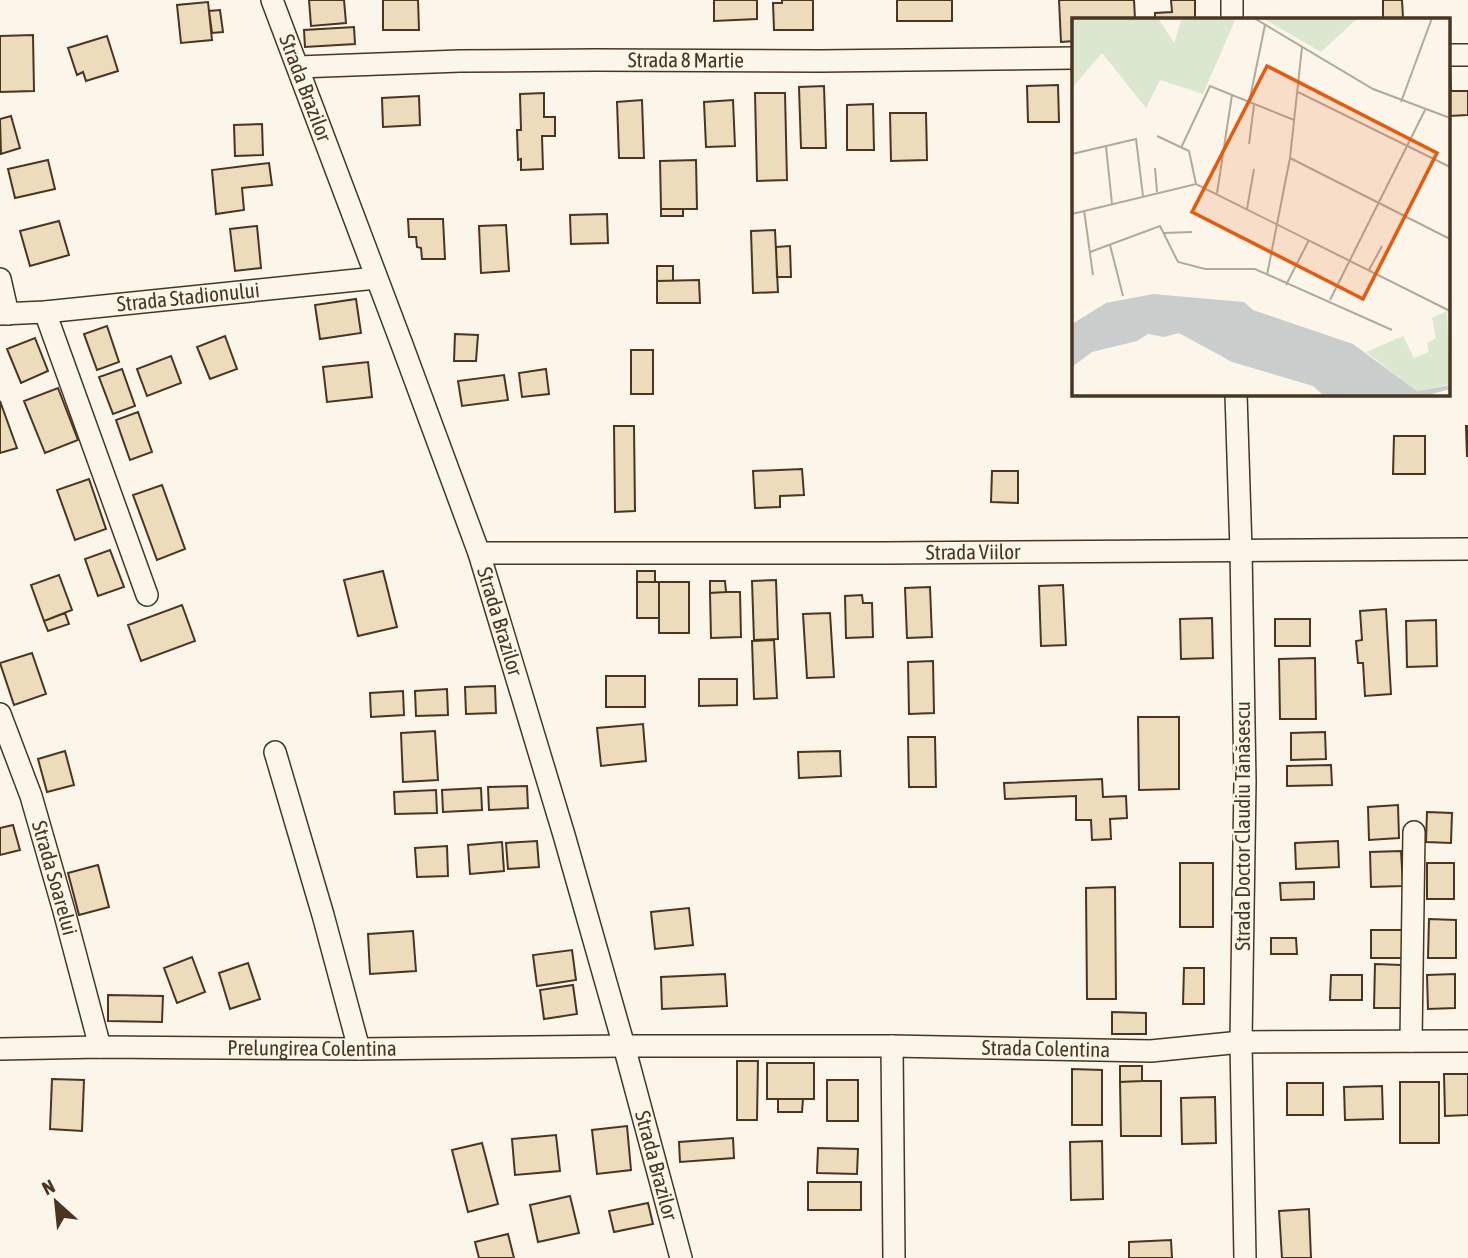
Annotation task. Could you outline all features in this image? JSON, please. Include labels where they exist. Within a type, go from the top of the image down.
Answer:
[{"type":"street","name":"Strada Brazilor","points":[[272,0],[479,553],[564,835],[681,1258]]},
{"type":"street","points":[[1232,0],[1232,18]]},
{"type":"street","points":[[1450,55],[1468,55]]},
{"type":"street","name":"Strada 8 Martie","points":[[298,67],[460,61],[1072,58]]},
{"type":"street","name":"Strada Stadionului","points":[[4,314],[376,278]]},
{"type":"street","points":[[0,279],[4,314]]},
{"type":"street","points":[[45,312],[147,595]]},
{"type":"street","name":"Strada Doctor Claudiu Tănăsescu","points":[[1236,396],[1245,781],[1241,1042],[1245,1258]]},
{"type":"street","name":"Strada Viilor","points":[[479,553],[1468,550]]},
{"type":"street","name":"Strada Soarelui","points":[[0,715],[31,796],[100,1046]]},
{"type":"street","points":[[275,752],[359,1049]]},
{"type":"street","points":[[1411,1041],[1414,832]]},
{"type":"street","name":"Strada Colentina","points":[[624,1046],[892,1046],[1151,1051],[1241,1042],[1468,1041]]},
{"type":"street","name":"Prelungirea Colentina","points":[[0,1049],[100,1046],[359,1049],[624,1046]]},
{"type":"street","points":[[892,1046],[894,1258]]},
{"type":"building","points":[[309,0],[344,0],[346,23],[311,26]]},
{"type":"building","points":[[383,0],[418,0],[419,30],[383,30]]},
{"type":"building","points":[[714,0],[757,0],[757,19],[714,21]]},
{"type":"building","points":[[782,0],[813,0],[813,30],[774,30],[773,3],[782,3]]},
{"type":"building","points":[[897,0],[952,0],[952,21],[897,21]]},
{"type":"building","points":[[1059,0],[1134,0],[1135,18],[1072,18],[1072,41],[1061,42]]},
{"type":"building","points":[[1171,0],[1195,0],[1195,18],[1155,18],[1155,13],[1172,12]]},
{"type":"building","points":[[1383,0],[1402,0],[1403,18],[1383,18]]},
{"type":"building","points":[[208,2],[212,40],[181,43],[177,5]]},
{"type":"building","points":[[220,10],[223,32],[212,33],[209,11]]},
{"type":"building","points":[[354,27],[355,44],[305,47],[304,30]]},
{"type":"building","points":[[33,35],[34,91],[0,92],[0,36]]},
{"type":"building","points":[[107,36],[118,71],[86,81],[83,72],[77,75],[68,48]]},
{"type":"building","points":[[1450,69],[1451,91],[1468,91],[1468,115],[1450,116]]},
{"type":"building","points":[[1058,85],[1059,122],[1028,122],[1027,86]]},
{"type":"building","points":[[824,86],[826,148],[801,148],[799,87]]},
{"type":"building","points":[[544,93],[544,117],[555,117],[555,136],[542,136],[543,169],[521,170],[517,130],[521,130],[520,94]]},
{"type":"building","points":[[755,93],[785,93],[787,180],[757,181]]},
{"type":"building","points":[[419,96],[420,125],[383,127],[382,98]]},
{"type":"building","points":[[642,100],[644,158],[619,158],[617,102]]},
{"type":"building","points":[[733,100],[735,146],[706,147],[704,102]]},
{"type":"building","points":[[873,104],[874,150],[847,150],[847,105]]},
{"type":"building","points":[[890,113],[926,113],[927,160],[891,161]]},
{"type":"building","points":[[11,116],[20,148],[1,154],[0,119]]},
{"type":"building","points":[[262,124],[263,155],[235,156],[234,125]]},
{"type":"building","points":[[48,160],[55,189],[15,198],[8,169]]},
{"type":"building","points":[[696,160],[697,209],[661,209],[660,161]]},
{"type":"building","points":[[269,163],[272,185],[242,188],[244,210],[216,214],[212,170]]},
{"type":"building","points":[[661,209],[683,209],[683,216],[661,216]]},
{"type":"building","points":[[607,214],[608,243],[571,244],[570,215]]},
{"type":"building","points":[[408,219],[443,219],[445,259],[422,259],[416,237],[409,237]]},
{"type":"building","points":[[59,221],[69,255],[30,266],[20,231]]},
{"type":"building","points":[[506,225],[509,271],[481,273],[479,226]]},
{"type":"building","points":[[257,226],[261,268],[235,271],[230,229]]},
{"type":"building","points":[[775,230],[778,292],[753,293],[751,231]]},
{"type":"building","points":[[790,246],[791,277],[777,277],[776,247]]},
{"type":"building","points":[[657,266],[673,266],[673,281],[657,281]]},
{"type":"building","points":[[699,280],[700,303],[657,303],[657,281]]},
{"type":"building","points":[[356,299],[361,333],[320,339],[315,305]]},
{"type":"building","points":[[107,326],[119,362],[97,370],[84,334]]},
{"type":"building","points":[[455,334],[478,335],[476,361],[454,361]]},
{"type":"building","points":[[225,336],[237,369],[210,379],[197,347]]},
{"type":"building","points":[[35,338],[48,371],[21,383],[7,349]]},
{"type":"building","points":[[631,350],[653,350],[653,394],[631,394]]},
{"type":"building","points":[[171,356],[181,383],[147,396],[137,369]]},
{"type":"building","points":[[368,362],[372,397],[327,402],[323,367]]},
{"type":"building","points":[[122,369],[135,406],[113,414],[99,377]]},
{"type":"building","points":[[546,369],[549,394],[522,397],[519,373]]},
{"type":"building","points":[[504,375],[508,400],[462,406],[458,381]]},
{"type":"building","points":[[58,388],[78,440],[45,453],[24,401]]},
{"type":"building","points":[[0,401],[17,448],[0,453]]},
{"type":"building","points":[[138,412],[152,452],[130,460],[116,420]]},
{"type":"building","points":[[614,426],[634,426],[635,511],[615,512]]},
{"type":"building","points":[[1466,426],[1468,426],[1467,457]]},
{"type":"building","points":[[1394,436],[1425,436],[1425,474],[1393,474]]},
{"type":"building","points":[[802,469],[804,495],[780,496],[780,507],[755,508],[753,471]]},
{"type":"building","points":[[992,471],[1018,471],[1018,503],[991,502]]},
{"type":"building","points":[[89,479],[106,529],[75,540],[57,490]]},
{"type":"building","points":[[162,485],[185,549],[157,560],[133,495]]},
{"type":"building","points":[[110,550],[124,587],[98,596],[85,559]]},
{"type":"building","points":[[383,571],[397,627],[358,636],[344,580]]},
{"type":"building","points":[[637,571],[655,571],[655,582],[637,582]]},
{"type":"building","points":[[59,575],[72,610],[44,621],[31,585]]},
{"type":"building","points":[[776,580],[778,639],[754,640],[752,581]]},
{"type":"building","points":[[710,581],[725,581],[726,592],[710,593]]},
{"type":"building","points":[[637,582],[659,582],[659,618],[637,618]]},
{"type":"building","points":[[659,582],[689,582],[689,633],[659,633]]},
{"type":"building","points":[[1063,585],[1066,645],[1041,646],[1039,586]]},
{"type":"building","points":[[930,587],[932,637],[907,638],[905,588]]},
{"type":"building","points":[[740,592],[741,637],[711,638],[710,593]]},
{"type":"building","points":[[862,595],[863,603],[872,603],[873,637],[846,638],[845,596]]},
{"type":"building","points":[[182,605],[195,641],[141,661],[128,625]]},
{"type":"building","points":[[1386,609],[1391,694],[1365,696],[1363,663],[1358,663],[1356,641],[1362,640],[1360,611]]},
{"type":"building","points":[[65,613],[69,624],[48,631],[44,621]]},
{"type":"building","points":[[830,613],[834,677],[807,678],[803,614]]},
{"type":"building","points":[[1212,618],[1213,658],[1181,659],[1180,619]]},
{"type":"building","points":[[1275,619],[1310,619],[1310,646],[1275,646]]},
{"type":"building","points":[[1436,620],[1437,666],[1407,667],[1406,621]]},
{"type":"building","points":[[774,640],[777,698],[754,699],[752,641]]},
{"type":"building","points":[[32,653],[46,694],[14,705],[0,663]]},
{"type":"building","points":[[1315,658],[1316,719],[1280,719],[1279,659]]},
{"type":"building","points":[[933,661],[934,713],[909,714],[908,662]]},
{"type":"building","points":[[606,676],[645,676],[645,707],[606,707]]},
{"type":"building","points":[[699,679],[737,679],[737,705],[699,706]]},
{"type":"building","points":[[495,686],[496,713],[466,714],[465,687]]},
{"type":"building","points":[[447,689],[448,715],[416,716],[415,691]]},
{"type":"building","points":[[403,691],[404,715],[371,717],[370,693]]},
{"type":"building","points":[[1138,717],[1179,717],[1179,789],[1139,790]]},
{"type":"building","points":[[643,724],[646,761],[601,766],[597,728]]},
{"type":"building","points":[[435,731],[438,780],[403,782],[401,733]]},
{"type":"building","points":[[1325,732],[1326,759],[1291,760],[1291,733]]},
{"type":"building","points":[[908,737],[935,737],[936,787],[909,787]]},
{"type":"building","points":[[65,751],[74,785],[47,792],[38,759]]},
{"type":"building","points":[[840,751],[841,776],[799,778],[798,752]]},
{"type":"building","points":[[1331,765],[1332,785],[1287,786],[1287,766]]},
{"type":"building","points":[[1102,779],[1103,797],[1126,796],[1127,818],[1110,819],[1111,839],[1092,840],[1091,820],[1076,820],[1076,796],[1005,799],[1004,783]]},
{"type":"building","points":[[527,786],[528,808],[489,810],[488,787]]},
{"type":"building","points":[[481,788],[482,810],[443,812],[442,790]]},
{"type":"building","points":[[436,790],[437,813],[395,814],[394,792]]},
{"type":"building","points":[[1398,805],[1399,838],[1369,840],[1368,807]]},
{"type":"building","points":[[1427,812],[1452,813],[1451,843],[1426,842]]},
{"type":"building","points":[[13,825],[20,850],[0,855],[0,828]]},
{"type":"building","points":[[537,841],[539,867],[508,869],[506,843]]},
{"type":"building","points":[[1338,841],[1339,867],[1296,869],[1295,843]]},
{"type":"building","points":[[502,842],[504,871],[470,874],[468,845]]},
{"type":"building","points":[[447,846],[448,876],[417,877],[415,848]]},
{"type":"building","points":[[1401,851],[1403,886],[1371,887],[1370,852]]},
{"type":"building","points":[[1180,863],[1213,863],[1213,927],[1180,927]]},
{"type":"building","points":[[1427,863],[1454,863],[1454,899],[1427,899]]},
{"type":"building","points":[[98,865],[109,907],[79,915],[68,873]]},
{"type":"building","points":[[1314,882],[1314,899],[1281,900],[1280,883]]},
{"type":"building","points":[[1115,887],[1116,999],[1087,999],[1086,888]]},
{"type":"building","points":[[689,908],[693,945],[655,949],[651,912]]},
{"type":"building","points":[[1429,919],[1456,920],[1456,958],[1428,958]]},
{"type":"building","points":[[1371,930],[1402,930],[1402,958],[1371,958]]},
{"type":"building","points":[[413,931],[416,971],[370,974],[368,934]]},
{"type":"building","points":[[1271,938],[1296,938],[1297,954],[1271,954]]},
{"type":"building","points":[[572,950],[576,980],[537,986],[533,955]]},
{"type":"building","points":[[192,957],[205,992],[177,1003],[164,968]]},
{"type":"building","points":[[248,963],[260,999],[230,1009],[219,973]]},
{"type":"building","points":[[1375,964],[1401,965],[1401,1008],[1374,1008]]},
{"type":"building","points":[[1184,968],[1204,968],[1204,1004],[1183,1004]]},
{"type":"building","points":[[725,974],[727,1006],[662,1009],[661,977]]},
{"type":"building","points":[[1455,974],[1455,1008],[1428,1009],[1427,975]]},
{"type":"building","points":[[1331,975],[1362,975],[1362,1000],[1330,1000]]},
{"type":"building","points":[[573,985],[577,1014],[544,1019],[540,990]]},
{"type":"building","points":[[108,995],[163,996],[162,1022],[108,1021]]},
{"type":"building","points":[[1112,1012],[1146,1013],[1146,1034],[1112,1034]]},
{"type":"building","points":[[737,1061],[758,1061],[757,1120],[737,1120]]},
{"type":"building","points":[[767,1063],[814,1063],[814,1099],[767,1099]]},
{"type":"building","points":[[1120,1066],[1142,1066],[1142,1081],[1120,1082]]},
{"type":"building","points":[[1072,1069],[1102,1070],[1102,1125],[1072,1125]]},
{"type":"building","points":[[1444,1074],[1468,1074],[1468,1115],[1445,1116]]},
{"type":"building","points":[[52,1079],[84,1080],[82,1131],[50,1129]]},
{"type":"building","points":[[827,1080],[858,1080],[858,1121],[827,1121]]},
{"type":"building","points":[[1161,1081],[1161,1136],[1121,1136],[1120,1082]]},
{"type":"building","points":[[1400,1082],[1439,1082],[1439,1143],[1400,1143]]},
{"type":"building","points":[[1287,1083],[1323,1083],[1323,1115],[1287,1115]]},
{"type":"building","points":[[1382,1086],[1383,1119],[1345,1120],[1344,1087]]},
{"type":"building","points":[[1215,1097],[1216,1143],[1182,1144],[1181,1098]]},
{"type":"building","points":[[778,1099],[803,1099],[802,1112],[778,1112]]},
{"type":"building","points":[[627,1126],[631,1170],[597,1174],[592,1130]]},
{"type":"building","points":[[556,1135],[560,1171],[515,1175],[512,1139]]},
{"type":"building","points":[[733,1138],[734,1158],[680,1162],[679,1142]]},
{"type":"building","points":[[1102,1141],[1103,1199],[1071,1200],[1070,1142]]},
{"type":"building","points":[[482,1143],[498,1204],[468,1212],[452,1150]]},
{"type":"building","points":[[818,1148],[858,1149],[857,1174],[817,1173]]},
{"type":"building","points":[[808,1182],[861,1182],[861,1210],[808,1210]]},
{"type":"building","points":[[570,1196],[579,1233],[538,1242],[530,1205]]},
{"type":"building","points":[[648,1203],[653,1224],[614,1232],[609,1211]]},
{"type":"building","points":[[1309,1209],[1311,1258],[1282,1258],[1279,1211]]},
{"type":"building","points":[[508,1234],[514,1258],[479,1258],[475,1242]]},
{"type":"building","points":[[1171,1240],[1172,1258],[1129,1258],[1129,1242]]}]
